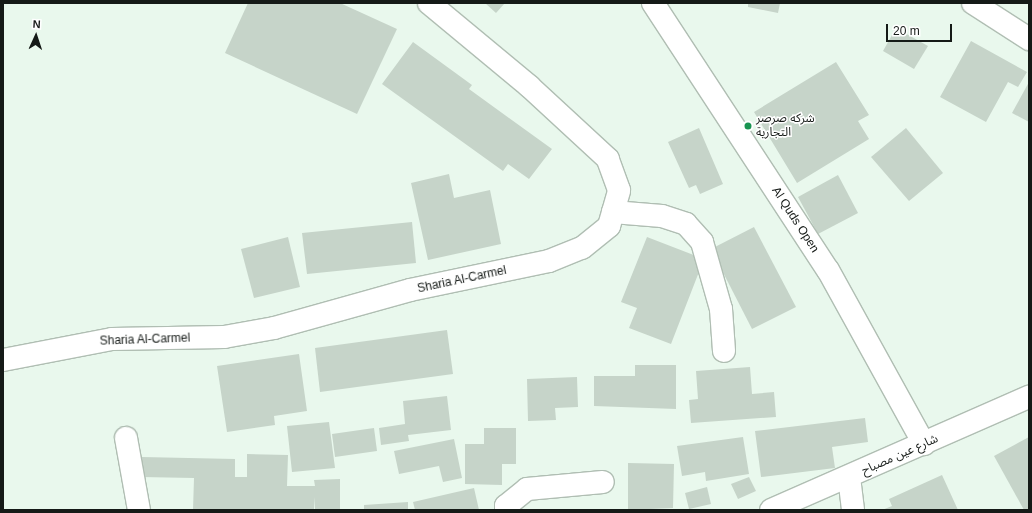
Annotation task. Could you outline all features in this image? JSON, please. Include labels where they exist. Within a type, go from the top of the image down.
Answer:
[{"type":"street","name":"Sharia Al-Carmel","points":[[3,360],[112,339],[224,337],[274,328],[410,290],[549,261],[582,248],[609,226],[619,190],[608,159],[529,86],[429,3]]},
{"type":"street","name":"Al Quds Open","points":[[653,3],[828,270],[924,444]]},
{"type":"street","points":[[973,3],[1029,39]]},
{"type":"street","points":[[613,212],[662,216],[686,224],[702,242],[720,309],[724,351]]},
{"type":"street","name":"شارع عين مصباح","points":[[771,510],[1029,397]]},
{"type":"street","points":[[126,438],[139,510]]},
{"type":"street","points":[[849,477],[853,510]]},
{"type":"street","points":[[506,510],[506,506],[527,489],[602,482]]},
{"type":"building","points":[[248,3],[340,3],[397,29],[357,114],[225,53]]},
{"type":"building","points":[[485,3],[505,3],[496,13]]},
{"type":"building","points":[[748,3],[780,3],[778,13],[748,7]]},
{"type":"building","points":[[896,28],[928,46],[914,69],[883,51]]},
{"type":"building","points":[[971,41],[1027,72],[1018,87],[1008,82],[986,122],[940,97]]},
{"type":"building","points":[[413,42],[472,85],[469,89],[552,149],[529,179],[508,164],[503,171],[382,84]]},
{"type":"building","points":[[836,62],[869,115],[858,121],[869,139],[797,183],[754,112]]},
{"type":"building","points":[[1029,82],[1029,122],[1012,113]]},
{"type":"building","points":[[699,128],[723,184],[700,194],[696,185],[689,188],[668,142]]},
{"type":"building","points":[[906,128],[943,173],[909,201],[871,157]]},
{"type":"building","points":[[449,174],[454,198],[490,190],[501,244],[428,260],[411,183]]},
{"type":"building","points":[[838,175],[858,213],[818,234],[798,197]]},
{"type":"building","points":[[412,222],[416,263],[307,274],[302,233]]},
{"type":"building","points":[[754,227],[796,307],[752,329],[711,249]]},
{"type":"building","points":[[288,237],[300,287],[254,298],[241,249]]},
{"type":"building","points":[[647,237],[704,259],[671,344],[629,328],[637,308],[621,302]]},
{"type":"building","points":[[447,330],[453,374],[320,392],[315,348]]},
{"type":"building","points":[[299,354],[307,411],[274,416],[275,425],[227,432],[217,366]]},
{"type":"building","points":[[635,365],[676,365],[676,409],[594,406],[594,376],[635,376]]},
{"type":"building","points":[[750,367],[752,394],[774,392],[776,417],[691,423],[689,400],[698,399],[696,371]]},
{"type":"building","points":[[577,377],[578,407],[555,408],[556,420],[528,421],[527,379]]},
{"type":"building","points":[[447,396],[451,430],[408,435],[409,441],[381,445],[379,428],[405,424],[403,401]]},
{"type":"building","points":[[865,418],[868,442],[832,447],[835,468],[761,477],[755,431]]},
{"type":"building","points":[[329,422],[335,468],[292,472],[287,426]]},
{"type":"building","points":[[374,428],[377,451],[335,457],[332,434]]},
{"type":"building","points":[[484,428],[516,428],[516,464],[502,464],[502,485],[465,484],[465,444],[484,444]]},
{"type":"building","points":[[743,437],[749,474],[706,481],[705,472],[682,476],[677,446]]},
{"type":"building","points":[[1029,437],[1029,510],[1024,510],[994,456]]},
{"type":"building","points":[[454,439],[462,478],[443,482],[439,466],[399,474],[394,451]]},
{"type":"building","points":[[247,454],[288,455],[287,486],[315,486],[314,480],[340,479],[340,509],[315,509],[314,497],[314,510],[193,510],[194,478],[141,477],[142,457],[235,459],[235,477],[247,477]]},
{"type":"building","points":[[628,463],[674,464],[673,508],[628,510]]},
{"type":"building","points":[[942,475],[958,510],[882,510],[892,506],[889,499]]},
{"type":"building","points":[[749,477],[756,491],[738,499],[731,484]]},
{"type":"building","points":[[707,487],[711,504],[689,509],[685,493]]},
{"type":"building","points":[[474,488],[479,510],[415,510],[413,502]]},
{"type":"building","points":[[408,502],[408,510],[364,510],[364,505]]},
{"type":"place","name":"شركه صرصر التجارية","points":[[748,126]]}]
